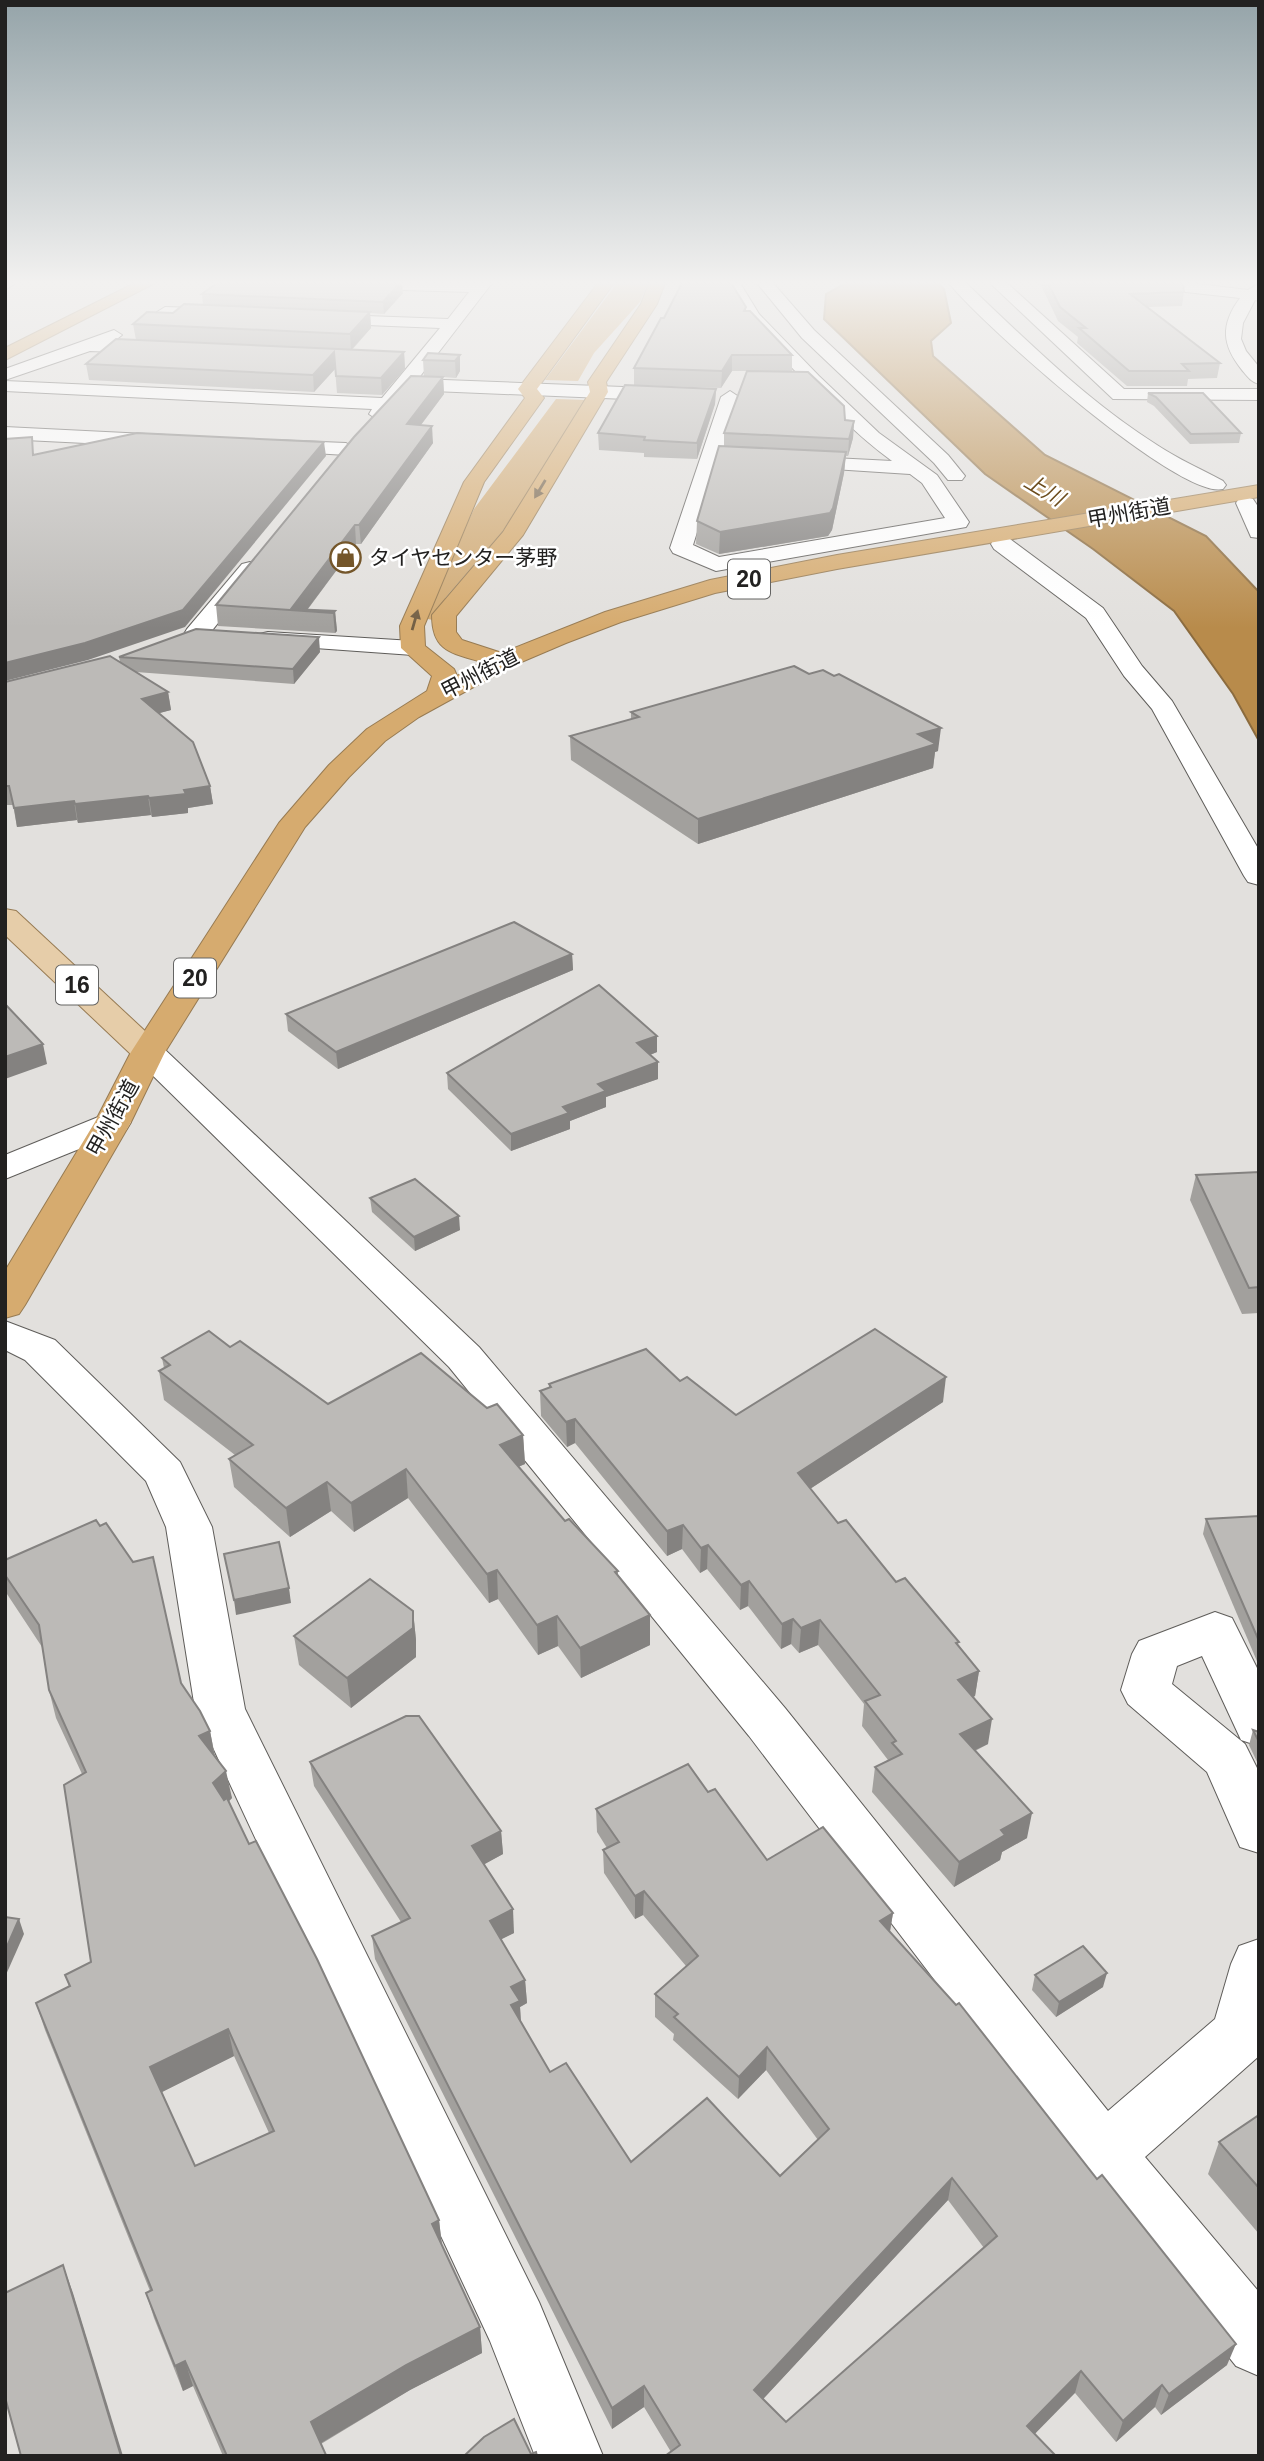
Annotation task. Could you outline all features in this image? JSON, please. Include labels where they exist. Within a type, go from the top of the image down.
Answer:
[{"type":"highway","points":[[439,695],[445,674],[413,648],[412,626],[474,482],[535,398]]},
{"type":"highway","points":[[503,661],[453,645],[444,632],[444,615],[512,535],[594,398]]},
{"type":"highway","name":"甲州街道","points":[[5,1305],[113,1122],[148,1052],[293,822],[338,771],[376,735],[410,711],[503,661],[613,617],[710,587],[824,565],[1003,540],[1189,502],[1252,497]]},
{"type":"main road","name":"16","points":[[5,918],[148,1052]]},
{"type":"street","points":[[256,398],[387,404]]},
{"type":"street","points":[[329,471],[393,398]]},
{"type":"street","points":[[723,398],[681,548],[716,565],[958,522],[930,480],[872,437],[831,398]]},
{"type":"street","points":[[876,398],[941,459],[963,490]]},
{"type":"street","points":[[1084,398],[1151,450],[1216,485]]},
{"type":"street","points":[[5,433],[183,441]]},
{"type":"street","points":[[251,445],[346,449]]},
{"type":"street","points":[[708,458],[735,459]]},
{"type":"street","points":[[776,461],[914,468]]},
{"type":"street","points":[[1252,497],[1259,532]]},
{"type":"street","points":[[1003,540],[1095,613],[1133,671],[1163,706],[1259,876]]},
{"type":"street","points":[[196,634],[267,547]]},
{"type":"street","points":[[171,643],[196,634],[224,636]]},
{"type":"street","points":[[251,638],[413,648]]},
{"type":"street","points":[[148,1052],[464,1357],[767,1723],[1104,2154],[1259,2343]]},
{"type":"street","points":[[5,1168],[113,1122]]},
{"type":"street","points":[[5,1334],[40,1350],[164,1473],[189,1527],[220,1709],[516,2325],[569,2456]]},
{"type":"street","points":[[1259,1726],[1215,1631],[1156,1654],[1146,1690],[1227,1759],[1259,1831]]},
{"type":"street","points":[[1104,2154],[1249,2027],[1259,1964]]},
{"type":"shaded area","points":[[556,399],[588,400],[502,532],[446,597],[433,620],[422,618],[474,509]]},
{"type":"water","name":"上川","points":[[906,398],[980,398],[1045,455],[1206,536],[1259,592],[1259,741],[1233,694],[1174,611],[1093,549],[985,474]]},
{"type":"building","points":[[391,398],[427,398],[407,424],[432,426],[359,525],[355,525],[291,609],[335,611],[333,613],[216,605],[354,437]]},
{"type":"building","points":[[618,398],[713,398],[697,443],[644,440],[645,437],[598,433]]},
{"type":"building","points":[[737,398],[835,398],[844,406],[845,420],[854,421],[849,439],[724,433]]},
{"type":"building","points":[[1157,398],[1208,398],[1241,433],[1191,434]]},
{"type":"building","points":[[137,433],[324,442],[183,610],[85,643],[5,663],[5,439],[32,437],[33,455]]},
{"type":"building","points":[[719,446],[846,452],[833,508],[830,513],[720,532],[697,521]]},
{"type":"building","points":[[196,629],[319,637],[293,669],[119,657]]},
{"type":"building","points":[[110,656],[168,692],[142,699],[193,742],[210,786],[184,790],[186,794],[75,804],[74,801],[14,808],[9,786],[5,786],[5,682]]},
{"type":"building","points":[[794,666],[809,674],[823,670],[834,676],[839,674],[941,728],[918,734],[936,744],[698,819],[570,736],[639,717],[631,712]]},
{"type":"building","points":[[514,922],[572,954],[336,1052],[286,1014]]},
{"type":"building","points":[[599,985],[657,1036],[637,1043],[658,1062],[598,1084],[606,1091],[563,1107],[569,1113],[511,1134],[447,1073]]},
{"type":"building","points":[[5,1004],[43,1044],[5,1057]]},
{"type":"building","points":[[1259,1172],[1259,1287],[1249,1288],[1196,1175]]},
{"type":"building","points":[[415,1179],[459,1216],[414,1237],[370,1198]]},
{"type":"building","points":[[875,1329],[946,1377],[798,1473],[838,1523],[846,1520],[896,1582],[905,1578],[959,1642],[956,1643],[979,1671],[958,1680],[992,1719],[960,1734],[1032,1813],[1001,1830],[1005,1835],[959,1862],[875,1767],[902,1754],[892,1743],[896,1741],[865,1701],[880,1695],[820,1620],[801,1628],[793,1619],[782,1624],[749,1581],[741,1585],[708,1545],[701,1548],[683,1525],[667,1531],[575,1419],[566,1422],[540,1391],[551,1387],[549,1384],[646,1349],[680,1381],[687,1377],[736,1415]]},
{"type":"building","points":[[209,1331],[230,1347],[240,1341],[328,1404],[421,1353],[487,1408],[497,1404],[523,1435],[500,1445],[565,1521],[569,1519],[618,1571],[615,1572],[650,1615],[580,1648],[557,1616],[537,1625],[497,1570],[487,1574],[406,1469],[351,1503],[327,1482],[286,1508],[229,1459],[253,1445],[159,1371],[170,1365],[162,1358]]},
{"type":"building","points":[[1259,1516],[1259,1641],[1206,1519]]},
{"type":"building","points":[[96,1520],[100,1526],[106,1523],[133,1562],[153,1557],[181,1683],[210,1731],[199,1736],[226,1771],[213,1783],[224,1800],[227,1798],[249,1844],[256,1841],[317,1959],[439,2220],[432,2224],[480,2327],[406,2365],[311,2422],[326,2455],[324,2456],[227,2456],[185,2361],[175,2366],[146,2293],[152,2290],[36,2003],[70,1986],[65,1975],[91,1962],[64,1785],[86,1772],[49,1690],[39,1625],[5,1575],[5,1560]],"holes":[[[228,2029],[274,2131],[195,2166],[150,2067]]]},
{"type":"building","points":[[279,1542],[289,1588],[234,1600],[224,1554]]},
{"type":"building","points":[[370,1579],[413,1611],[413,1628],[347,1678],[294,1636]]},
{"type":"building","points":[[406,1716],[419,1716],[501,1831],[472,1846],[513,1909],[490,1921],[525,1980],[511,1987],[520,2001],[511,2005],[550,2072],[566,2063],[631,2162],[707,2098],[780,2176],[829,2129],[767,2047],[739,2077],[674,2017],[678,2014],[655,1994],[698,1956],[644,1891],[635,1896],[603,1850],[619,1842],[596,1809],[688,1764],[708,1792],[715,1789],[767,1860],[823,1827],[893,1913],[880,1921],[956,2005],[959,2003],[1097,2179],[1102,2175],[1236,2344],[1169,2394],[1162,2385],[1123,2421],[1081,2371],[1027,2426],[1056,2456],[665,2456],[680,2445],[644,2386],[612,2408],[372,1936],[410,1918],[310,1762]],"holes":[[[952,2178],[997,2236],[786,2422],[754,2390]]]},
{"type":"building","points":[[5,1917],[19,1919],[5,1951]]},
{"type":"building","points":[[1083,1946],[1107,1973],[1059,2002],[1035,1975]]},
{"type":"building","points":[[1259,2115],[1259,2188],[1219,2142]]},
{"type":"building","points":[[63,2265],[121,2456],[21,2456],[5,2397],[5,2293]]},
{"type":"building","points":[[514,2419],[531,2454],[536,2452],[537,2456],[464,2456],[484,2437]]},
{"type":"place","name":"タイヤセンター茅野","points":[[346,558]]}]
